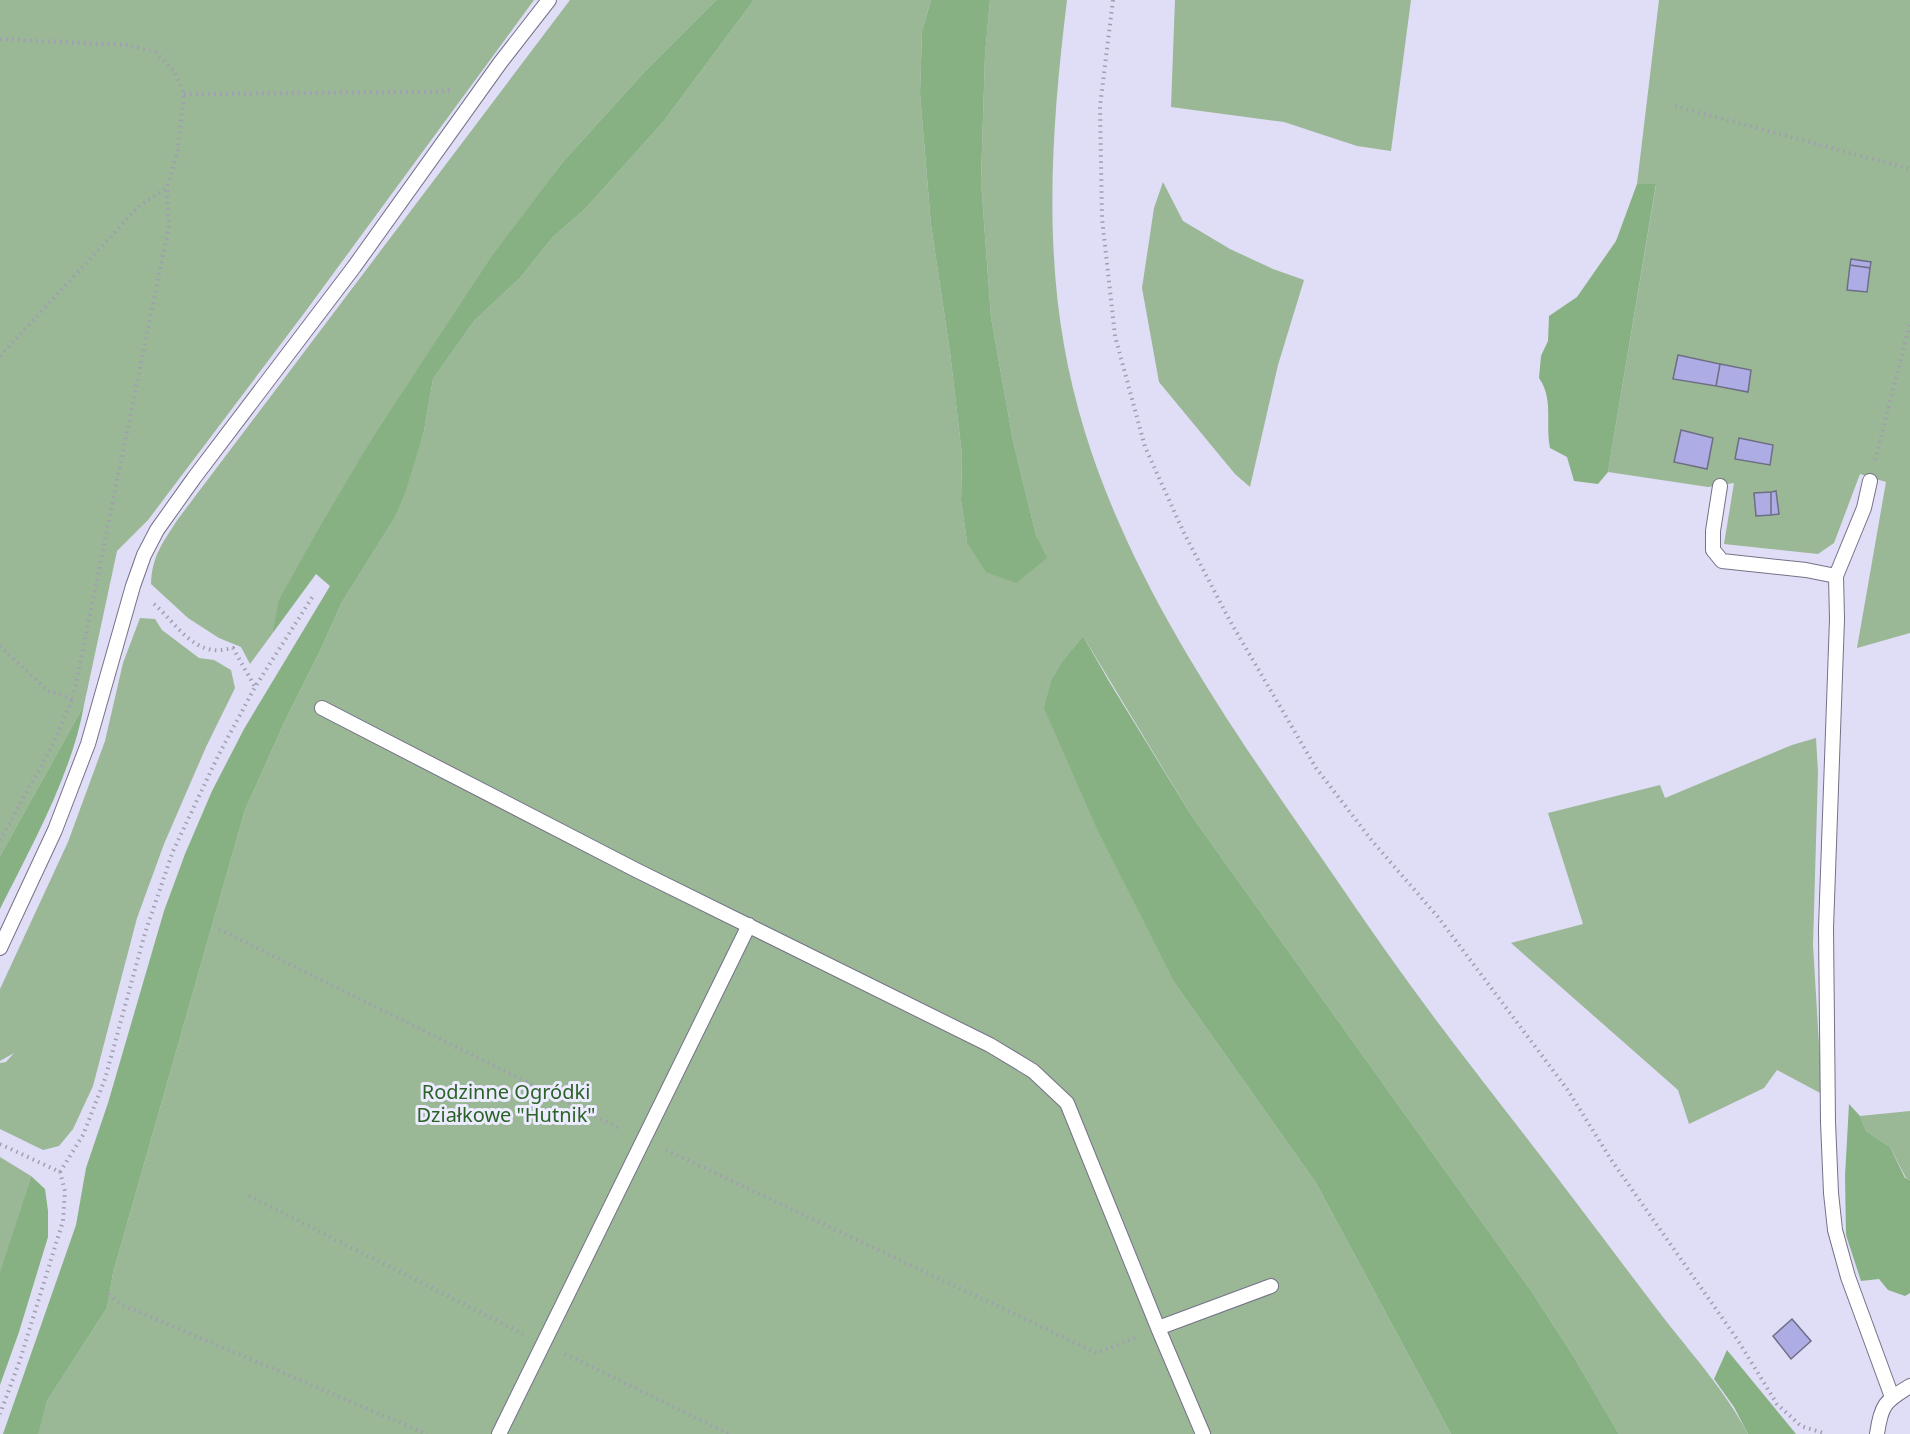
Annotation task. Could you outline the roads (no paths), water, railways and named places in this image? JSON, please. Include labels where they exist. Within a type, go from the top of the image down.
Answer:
[{"type":"lane","points":[[0,948],[55,830],[88,744],[133,586],[144,555],[157,530],[354,267],[500,63],[549,0]]},
{"type":"lane","points":[[1870,481],[1864,508],[1836,576],[1837,619],[1826,928],[1828,1122],[1835,1230],[1848,1277],[1892,1397]]},
{"type":"lane","points":[[1720,486],[1713,531],[1713,550],[1722,561],[1836,576]]},
{"type":"lane","points":[[322,708],[636,870],[990,1045],[1033,1071],[1067,1103],[1203,1434]]},
{"type":"lane","points":[[499,1434],[748,924]]},
{"type":"lane","points":[[1158,1328],[1271,1286]]},
{"type":"lane","points":[[1877,1434],[1880,1412],[1892,1397],[1910,1386]]},
{"type":"park label","name":"Rodzinne Ogródki Działkowe \"Hutnik\"","points":[[506,1104]]}]
